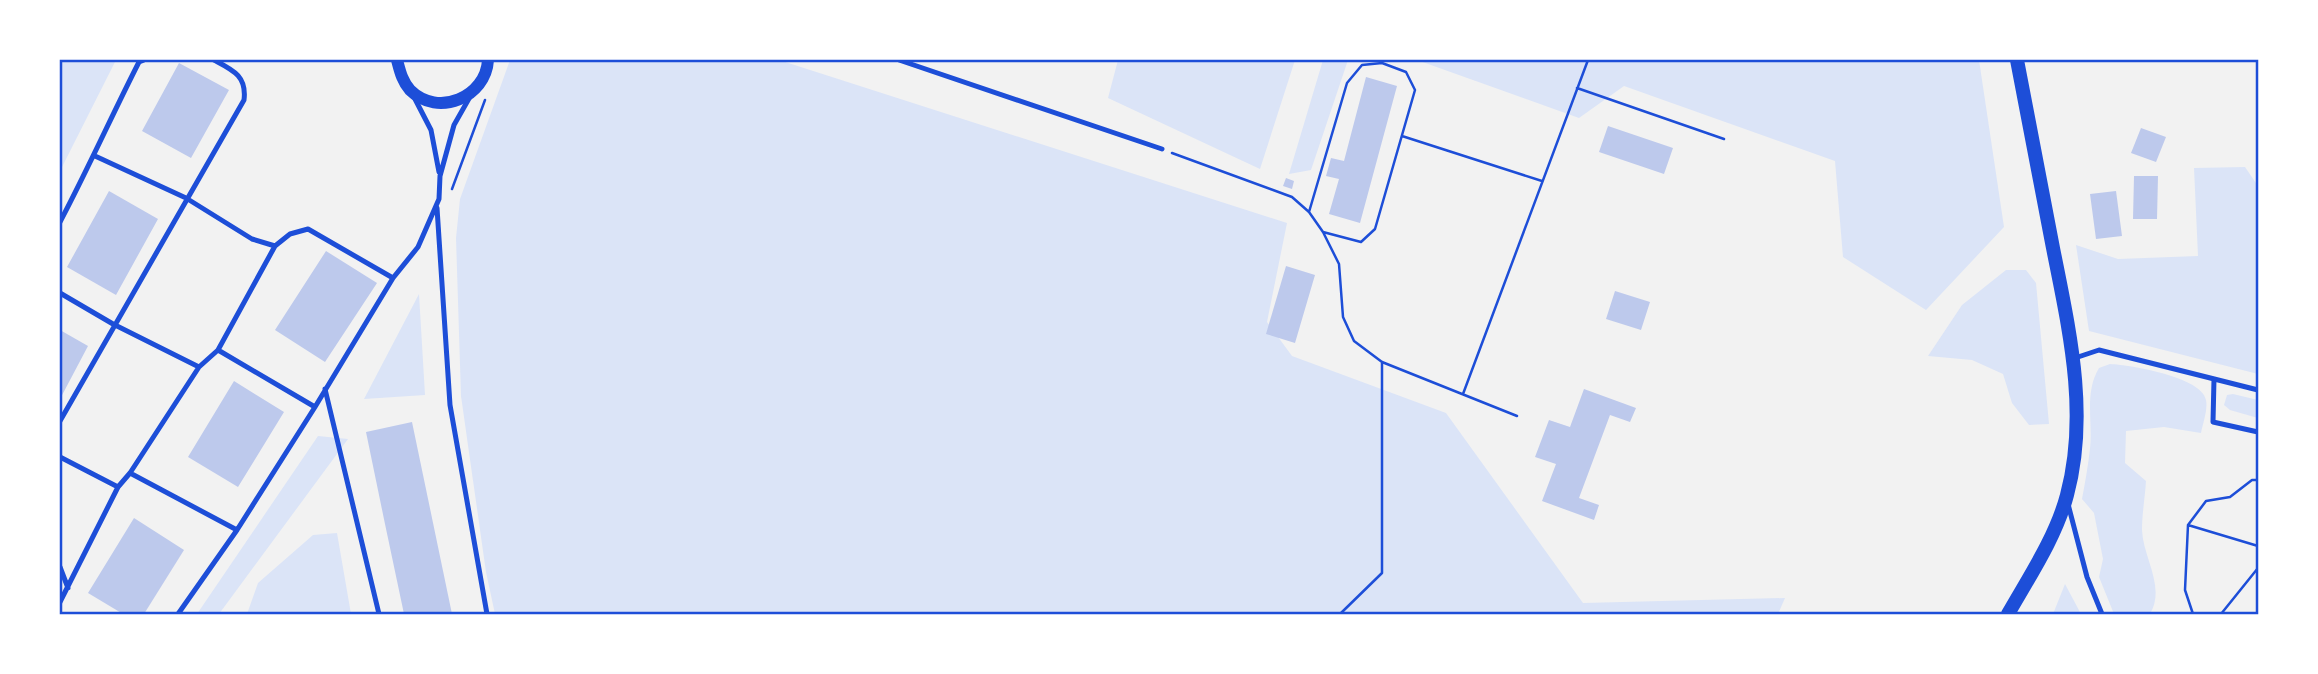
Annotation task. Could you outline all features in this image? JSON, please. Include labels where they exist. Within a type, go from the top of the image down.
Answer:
[{"type":"main road","points":[[2008,614],[2049,539],[2066,498],[2074,464],[2076,415],[2074,358],[2017,60]]},
{"type":"street","points":[[397,60],[401,78],[411,91],[431,102],[450,103],[473,92],[484,76],[488,60]]},
{"type":"lane","points":[[60,222],[95,156],[115,108],[139,62],[144,60]]},
{"type":"lane","points":[[60,421],[113,324],[244,100],[246,88],[236,72],[214,60]]},
{"type":"lane","points":[[899,60],[1162,149]]},
{"type":"lane","points":[[411,91],[431,130],[440,176]]},
{"type":"lane","points":[[178,614],[237,530],[393,278],[418,247],[439,199],[440,176],[454,125],[473,92]]},
{"type":"lane","points":[[95,156],[186,198],[252,240],[275,246]]},
{"type":"lane","points":[[436,204],[450,405],[487,614]]},
{"type":"lane","points":[[60,602],[118,488],[199,367],[218,350],[275,246],[289,234],[308,229],[393,278]]},
{"type":"lane","points":[[60,293],[113,324],[199,367]]},
{"type":"lane","points":[[218,350],[315,407]]},
{"type":"lane","points":[[2074,358],[2099,350],[2259,390]]},
{"type":"lane","points":[[2214,379],[2213,422],[2259,432]]},
{"type":"lane","points":[[325,389],[379,614]]},
{"type":"lane","points":[[60,457],[118,488]]},
{"type":"lane","points":[[130,473],[237,530]]},
{"type":"lane","points":[[2066,498],[2087,577],[2102,614]]},
{"type":"lane","points":[[60,571],[68,589]]},
{"type":"path","points":[[1463,395],[1588,60]]},
{"type":"path","points":[[1309,212],[1347,83],[1362,65],[1382,63],[1406,72],[1415,90],[1375,229],[1361,242],[1323,232]]},
{"type":"path","points":[[1577,88],[1724,139]]},
{"type":"path","points":[[451,191],[487,96]]},
{"type":"path","points":[[1402,136],[1542,182]]},
{"type":"path","points":[[1162,149],[1292,197],[1309,212],[1323,232],[1339,264],[1343,317],[1354,341],[1382,362],[1517,416]]},
{"type":"path","points":[[1340,614],[1382,573],[1382,362]]},
{"type":"path","points":[[2193,614],[2185,590],[2188,526],[2206,501],[2230,497],[2252,480],[2259,480]]},
{"type":"path","points":[[2188,526],[2259,546]]},
{"type":"path","points":[[2221,614],[2259,568]]},
{"type":"shaded area","points":[[60,60],[116,60],[60,171]]},
{"type":"shaded area","points":[[510,60],[779,60],[1287,223],[1267,322],[1292,356],[1446,413],[1583,603],[1785,598],[1778,614],[495,614],[486,572],[461,396],[456,238],[460,199]]},
{"type":"shaded area","points":[[1118,60],[1295,60],[1260,169],[1108,98]]},
{"type":"shaded area","points":[[1323,60],[1348,60],[1311,170],[1289,174]]},
{"type":"shaded area","points":[[1417,60],[1979,60],[2004,227],[1926,310],[1843,257],[1835,161],[1624,86],[1579,118]]},
{"type":"shaded area","points":[[2245,167],[2258,186],[2258,374],[2089,331],[2076,245],[2118,259],[2198,256],[2194,168]]},
{"type":"shaded area","points":[[2006,270],[2026,270],[2036,283],[2049,424],[2029,425],[2012,403],[2003,374],[1972,360],[1928,356],[1962,305]]},
{"type":"shaded area","points":[[419,294],[425,395],[364,399]]},
{"type":"shaded area","points":[[2110,364],[2149,370],[2179,379],[2202,392],[2206,400],[2201,433],[2164,427],[2126,431],[2125,463],[2146,481],[2142,530],[2156,593],[2150,614],[2114,614],[2099,577],[2103,559],[2094,513],[2082,499],[2091,439],[2092,387],[2099,368]]},
{"type":"shaded area","points":[[2227,395],[2258,400],[2258,418],[2230,410],[2224,405]]},
{"type":"shaded area","points":[[318,436],[348,439],[219,614],[197,614]]},
{"type":"shaded area","points":[[337,533],[351,614],[247,614],[258,583],[313,535]]},
{"type":"shaded area","points":[[2065,584],[2081,614],[2053,614]]},
{"type":"building","points":[[179,63],[229,90],[191,158],[142,131]]},
{"type":"building","points":[[1366,77],[1397,86],[1360,223],[1329,214],[1339,179],[1326,176],[1331,158],[1344,161]]},
{"type":"building","points":[[1608,126],[1673,148],[1664,174],[1599,152]]},
{"type":"building","points":[[2141,128],[2166,137],[2156,162],[2131,153]]},
{"type":"building","points":[[2134,176],[2158,176],[2157,219],[2133,219]]},
{"type":"building","points":[[1286,178],[1294,181],[1292,189],[1283,186]]},
{"type":"building","points":[[109,191],[158,219],[116,295],[67,267]]},
{"type":"building","points":[[2116,191],[2122,236],[2096,239],[2090,194]]},
{"type":"building","points":[[326,251],[377,283],[325,362],[275,330]]},
{"type":"building","points":[[1286,266],[1315,275],[1295,343],[1266,334]]},
{"type":"building","points":[[1615,291],[1650,302],[1641,330],[1606,319]]},
{"type":"building","points":[[60,330],[88,346],[60,399]]},
{"type":"building","points":[[234,381],[284,412],[238,487],[188,457]]},
{"type":"building","points":[[1584,389],[1636,408],[1630,422],[1610,415],[1579,498],[1599,505],[1594,520],[1542,501],[1556,464],[1535,457],[1549,420],[1570,427]]},
{"type":"building","points":[[412,422],[452,614],[404,614],[385,524],[366,432]]},
{"type":"building","points":[[134,518],[184,550],[144,614],[123,614],[88,593]]}]
